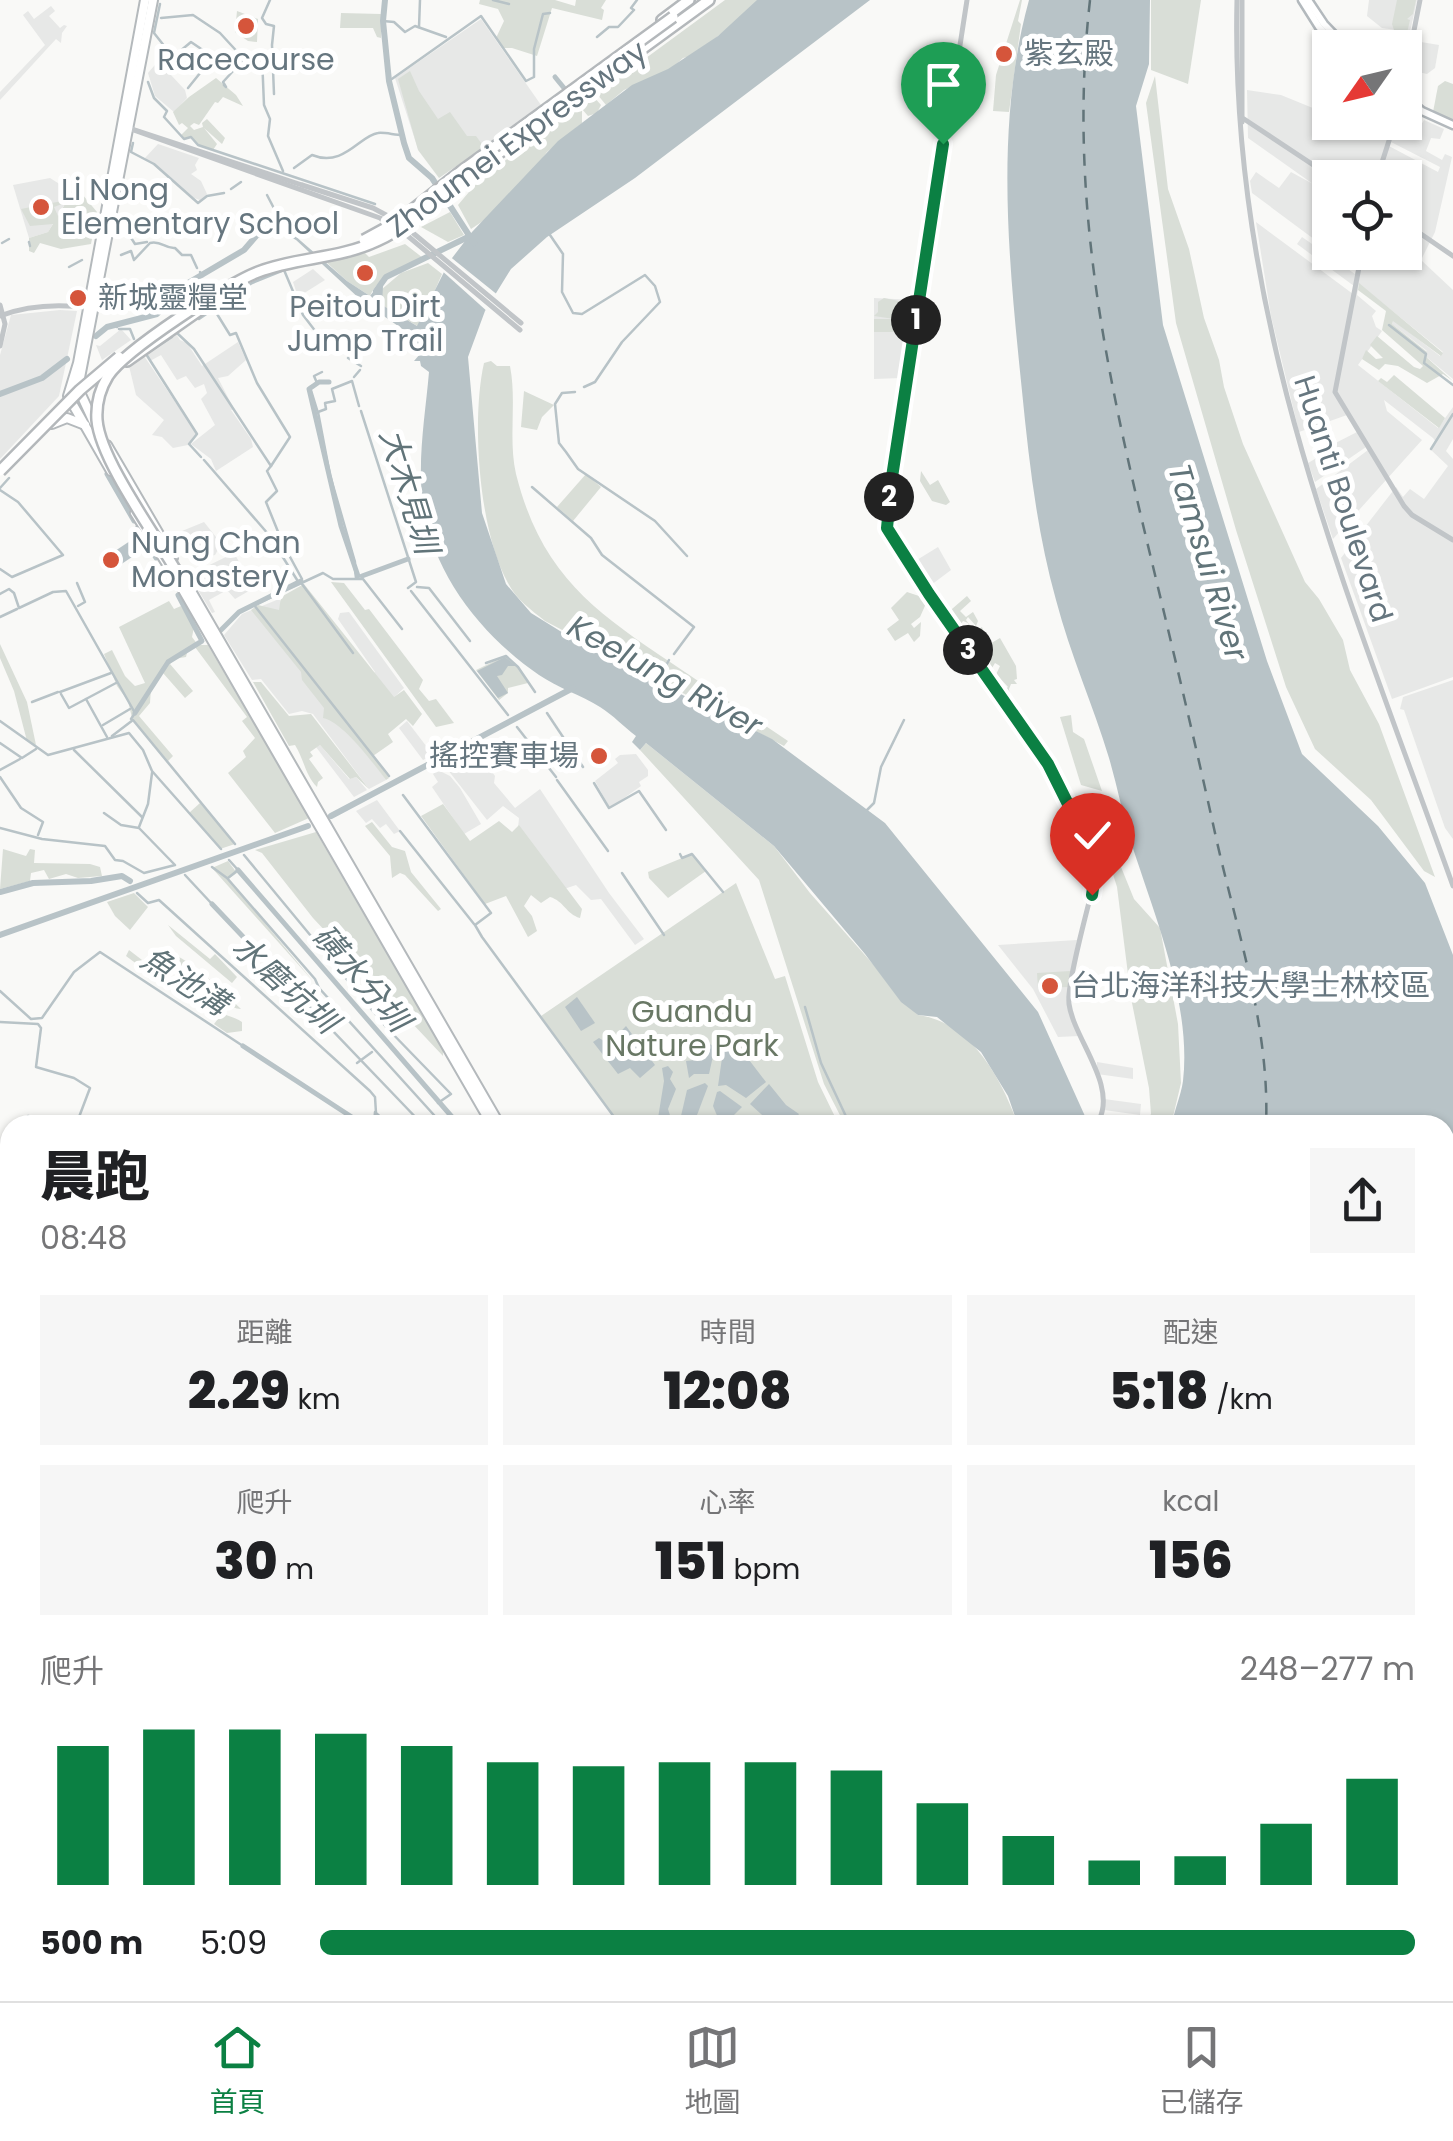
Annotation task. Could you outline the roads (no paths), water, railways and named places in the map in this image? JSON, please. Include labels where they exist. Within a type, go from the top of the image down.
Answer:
[{"type":"highway","name":"Zhoumei Expressway","points":[[174,570],[104,446],[97,417],[99,396],[108,375],[124,359],[260,271],[344,254],[396,230],[699,0]]},
{"type":"highway","name":"Zhoumei Expressway","points":[[185,588],[103,451],[96,432],[94,405],[99,385],[110,368],[129,350],[249,271],[276,260],[349,246],[385,230],[578,85],[607,69]]},
{"type":"highway","points":[[392,219],[414,214],[578,85]]},
{"type":"highway","points":[[545,114],[574,97]]},
{"type":"highway","points":[[74,397],[228,289]]},
{"type":"highway","points":[[0,471],[94,377],[129,350]]},
{"type":"main road","points":[[0,471],[52,424],[78,388],[79,352],[88,338],[90,308],[145,0]]},
{"type":"main road","points":[[153,0],[79,352],[74,397],[486,1115]]},
{"type":"main road","points":[[1305,0],[1323,30]]},
{"type":"main road","points":[[1422,111],[1453,128]]},
{"type":"main road","points":[[1422,114],[1453,128]]},
{"type":"main road","points":[[0,471],[74,397]]},
{"type":"main road","points":[[52,424],[67,418],[90,425]]},
{"type":"main road","points":[[317,816],[326,825],[494,1115]]},
{"type":"street","points":[[967,0],[887,528],[1048,764],[1097,862],[1068,1002],[1100,1084],[1101,1115]]},
{"type":"street","name":"Huanti Boulevard","points":[[1240,0],[1241,115],[1255,242],[1288,399],[1328,535],[1453,878]]},
{"type":"street","points":[[1414,30],[1420,0]]},
{"type":"street","points":[[1241,115],[1312,163]]},
{"type":"street","points":[[128,128],[373,208],[401,223],[521,327]]},
{"type":"street","points":[[1422,235],[1453,256]]},
{"type":"street","points":[[1359,270],[1335,392],[1404,506],[1453,540]]},
{"type":"street","points":[[0,305],[5,324],[0,346]]},
{"type":"street","points":[[1,316],[52,306],[90,308]]},
{"type":"street","name":"Huanti Boulevard","points":[[1390,706],[1453,886]]},
{"type":"water","points":[[757,0],[870,0],[635,178],[547,237],[511,269],[485,311],[468,357],[482,513],[506,584],[531,613],[589,649],[772,739],[885,823],[1038,1012],[1084,1115],[1015,1115],[1008,1096],[981,1052],[937,1017],[918,1015],[901,1002],[774,846],[646,743],[640,750],[632,742],[636,736],[605,710],[539,675],[493,637],[456,590],[431,537],[421,479],[429,372],[420,361],[414,361],[420,354],[411,341],[414,337],[362,301],[296,240],[276,229],[275,226],[286,228],[370,296],[380,283],[382,305],[417,326],[449,262],[558,141],[632,85],[668,69],[718,36]]},
{"type":"water","name":"Tamsui River","points":[[1029,0],[1150,0],[1149,64],[1136,106],[1163,325],[1267,661],[1302,754],[1378,826],[1425,883],[1453,955],[1453,1115],[1174,1115],[1183,1081],[1184,1051],[1176,989],[1109,758],[1056,600],[1031,470],[1009,245],[1008,146],[1018,48]]},
{"type":"water","points":[[130,541],[138,553],[114,569],[106,557]]},
{"type":"water","points":[[505,657],[516,666],[508,666],[497,676],[508,693],[498,698],[477,671]]},
{"type":"water","points":[[577,997],[595,1023],[581,1031],[565,1007]]},
{"type":"water","points":[[626,1026],[655,1065],[640,1078],[630,1068],[618,1074],[593,1042],[599,1038],[609,1044]]},
{"type":"water","points":[[702,1040],[715,1047],[709,1074],[689,1078],[686,1061],[695,1060]]},
{"type":"water","points":[[724,1044],[743,1052],[766,1082],[746,1098],[726,1085],[718,1086]]},
{"type":"water","points":[[668,1066],[673,1072],[670,1079],[676,1089],[668,1109],[670,1115],[658,1115],[662,1068]]},
{"type":"water","points":[[705,1083],[708,1086],[697,1115],[681,1115],[687,1090]]},
{"type":"water","points":[[769,1084],[799,1114],[762,1115],[750,1104]]},
{"type":"water","points":[[717,1092],[742,1107],[734,1115],[717,1115],[713,1106]]},
{"type":"waterway","points":[[270,0],[262,18],[274,26],[274,94]]},
{"type":"waterway","points":[[385,0],[383,21],[389,81],[409,158],[432,178],[474,243]]},
{"type":"waterway","points":[[419,27],[420,0]]},
{"type":"waterway","points":[[493,0],[509,4]]},
{"type":"waterway","points":[[597,37],[609,27],[618,27],[634,10],[631,8],[637,0]]},
{"type":"waterway","points":[[160,4],[154,33],[173,57],[191,42],[213,57],[188,88]]},
{"type":"waterway","points":[[389,81],[481,16],[526,81],[534,77],[534,49],[543,14],[550,13]]},
{"type":"waterway","points":[[161,18],[193,15],[220,33],[243,58]]},
{"type":"waterway","points":[[383,21],[394,22],[405,32],[415,26],[446,37]]},
{"type":"waterway","points":[[224,85],[245,58],[262,57],[264,105],[270,119],[268,136],[283,171]]},
{"type":"waterway","points":[[555,77],[564,88]]},
{"type":"waterway","points":[[148,82],[154,98],[167,111],[164,117],[184,139],[191,137],[198,145],[375,204]]},
{"type":"waterway","points":[[294,168],[312,155],[323,158],[342,154],[371,135],[402,135]]},
{"type":"waterway","points":[[133,143],[131,152],[154,164],[198,203],[207,196],[224,193]]},
{"type":"waterway","points":[[231,189],[241,182]]},
{"type":"waterway","points":[[267,195],[279,218]]},
{"type":"waterway","points":[[119,219],[135,244],[147,242]]},
{"type":"waterway","points":[[96,336],[107,327],[157,314],[188,283],[244,250],[257,235],[279,229]]},
{"type":"waterway","points":[[550,235],[563,254],[562,292],[573,313],[582,314],[645,275],[655,286],[660,302],[622,342],[595,382],[584,387]]},
{"type":"waterway","points":[[376,291],[386,277],[468,237]]},
{"type":"waterway","points":[[2,243],[9,239]]},
{"type":"waterway","points":[[29,242],[30,246]]},
{"type":"waterway","points":[[121,255],[131,251],[134,260],[150,243],[157,243],[191,255],[197,268]]},
{"type":"waterway","points":[[69,267],[82,260]]},
{"type":"waterway","name":"大木見圳","points":[[199,319],[252,283],[284,270],[303,315],[326,345]]},
{"type":"waterway","points":[[200,272],[203,276]]},
{"type":"waterway","points":[[222,305],[217,314],[230,335],[236,333],[257,383],[290,437],[271,466]]},
{"type":"waterway","points":[[1389,325],[1426,354],[1424,363],[1453,385]]},
{"type":"waterway","points":[[119,329],[130,329],[134,339]]},
{"type":"waterway","points":[[177,333],[194,349],[271,466],[267,471],[277,491],[266,502],[302,579]]},
{"type":"waterway","points":[[172,337],[146,354],[197,434],[189,444],[201,457]]},
{"type":"waterway","name":"大木見圳","points":[[348,358],[361,366]]},
{"type":"waterway","points":[[0,394],[42,378],[67,359]]},
{"type":"waterway","name":"大木見圳","points":[[354,377],[360,370]]},
{"type":"waterway","points":[[318,413],[310,387],[317,383],[314,376],[322,372]]},
{"type":"waterway","points":[[355,562],[330,475],[318,412],[326,409],[325,403],[335,401],[332,389],[352,381],[359,406]]},
{"type":"waterway","points":[[329,382],[319,382],[309,389],[341,526],[358,576]]},
{"type":"waterway","points":[[575,392],[562,393],[555,404],[559,443],[578,469],[655,521],[687,556]]},
{"type":"waterway","name":"大木見圳","points":[[361,411],[416,582],[408,588]]},
{"type":"waterway","points":[[1431,449],[1453,414]]},
{"type":"waterway","points":[[204,460],[269,535],[299,583]]},
{"type":"waterway","points":[[107,474],[134,521]]},
{"type":"waterway","points":[[0,488],[9,478]]},
{"type":"waterway","name":"Keelung River","points":[[532,487],[591,538],[602,555],[694,627],[674,654]]},
{"type":"waterway","points":[[0,490],[18,502],[63,555],[12,577],[0,569]]},
{"type":"waterway","points":[[138,527],[156,558]]},
{"type":"waterway","points":[[362,576],[408,559]]},
{"type":"waterway","points":[[354,561],[356,578]]},
{"type":"waterway","points":[[389,776],[254,605],[323,573],[333,579],[363,579],[402,629]]},
{"type":"waterway","points":[[221,630],[239,612],[301,581]]},
{"type":"waterway","points":[[77,583],[85,602],[78,606]]},
{"type":"waterway","points":[[302,584],[353,653]]},
{"type":"waterway","points":[[417,587],[429,588],[470,641]]},
{"type":"waterway","points":[[0,594],[9,589],[19,608],[53,592],[66,591],[135,713],[131,719]]},
{"type":"waterway","points":[[411,591],[508,715]]},
{"type":"waterway","points":[[135,713],[168,662],[202,641],[178,595]]},
{"type":"waterway","points":[[0,617],[17,609]]},
{"type":"waterway","points":[[486,663],[506,656],[535,692]]},
{"type":"waterway","name":"Keelung River","points":[[655,685],[669,660]]},
{"type":"waterway","points":[[60,692],[111,673]]},
{"type":"waterway","points":[[61,694],[69,708],[116,683]]},
{"type":"waterway","points":[[331,816],[573,688]]},
{"type":"waterway","points":[[32,702],[58,692]]},
{"type":"waterway","points":[[86,699],[107,737]]},
{"type":"waterway","points":[[103,725],[130,709]]},
{"type":"waterway","points":[[547,713],[583,767]]},
{"type":"waterway","points":[[112,736],[133,720],[235,844]]},
{"type":"waterway","points":[[867,810],[874,803],[881,767],[904,720]]},
{"type":"waterway","name":"磺水分圳","points":[[0,721],[48,755],[129,733],[143,750],[152,771],[221,849]]},
{"type":"waterway","points":[[517,727],[556,777]]},
{"type":"waterway","points":[[0,743],[22,758],[36,749]]},
{"type":"waterway","points":[[74,750],[142,817]]},
{"type":"waterway","points":[[0,770],[20,759]]},
{"type":"waterway","points":[[139,827],[148,804],[152,773]]},
{"type":"waterway","points":[[0,777],[21,808],[43,822],[38,835]]},
{"type":"waterway","points":[[557,780],[608,851]]},
{"type":"waterway","points":[[594,783],[609,808],[639,791],[666,830]]},
{"type":"waterway","points":[[403,795],[491,913],[475,925],[482,937],[613,1115]]},
{"type":"waterway","points":[[0,828],[42,839],[105,846],[115,860],[144,873],[175,865],[139,828],[121,825],[104,813]]},
{"type":"waterway","points":[[0,935],[308,826]]},
{"type":"waterway","points":[[400,831],[474,924]]},
{"type":"waterway","points":[[680,854],[682,858],[692,854],[723,892]]},
{"type":"waterway","points":[[244,855],[387,1028],[451,1094],[438,1103]]},
{"type":"waterway","name":"磺水分圳","points":[[228,878],[238,870],[229,860]]},
{"type":"waterway","points":[[212,867],[227,878],[319,988],[434,1115]]},
{"type":"waterway","name":"磺水分圳","points":[[238,870],[450,1115]]},
{"type":"waterway","points":[[622,873],[664,935]]},
{"type":"waterway","points":[[185,875],[212,904]]},
{"type":"waterway","points":[[0,892],[33,883],[122,876],[130,881]]},
{"type":"waterway","name":"水磨坑圳","points":[[137,893],[148,903],[159,900],[370,1091],[378,1115]]},
{"type":"waterway","points":[[212,904],[307,1004]]},
{"type":"waterway","name":"魚池溝","points":[[0,991],[31,1019],[42,1018],[74,972],[100,952],[243,1046]]},
{"type":"waterway","points":[[307,1004],[413,1115]]},
{"type":"waterway","points":[[805,1007],[821,1063],[845,1115]]},
{"type":"waterway","points":[[0,1022],[38,1024],[41,1028],[36,1067],[74,1078],[90,1088],[80,1115]]},
{"type":"waterway","name":"魚池溝","points":[[243,1046],[349,1115]]},
{"type":"waterway","points":[[357,1063],[372,1052]]},
{"type":"place","name":"Racecourse","points":[[246,26]]},
{"type":"place","name":"紫玄殿","points":[[1004,54]]},
{"type":"place","name":"Li Nong Elementary School","points":[[41,207]]},
{"type":"place","name":"Peitou Dirt Jump Trail","points":[[365,273]]},
{"type":"place","name":"新城靈糧堂","points":[[78,298]]},
{"type":"place","name":"Nung Chan Monastery","points":[[111,560]]},
{"type":"place","name":"搖控賽車場","points":[[599,756]]},
{"type":"place","name":"台北海洋科技大學士林校區","points":[[1050,986]]},
{"type":"park label","name":"Guandu Nature Park","points":[[692,1029]]}]
